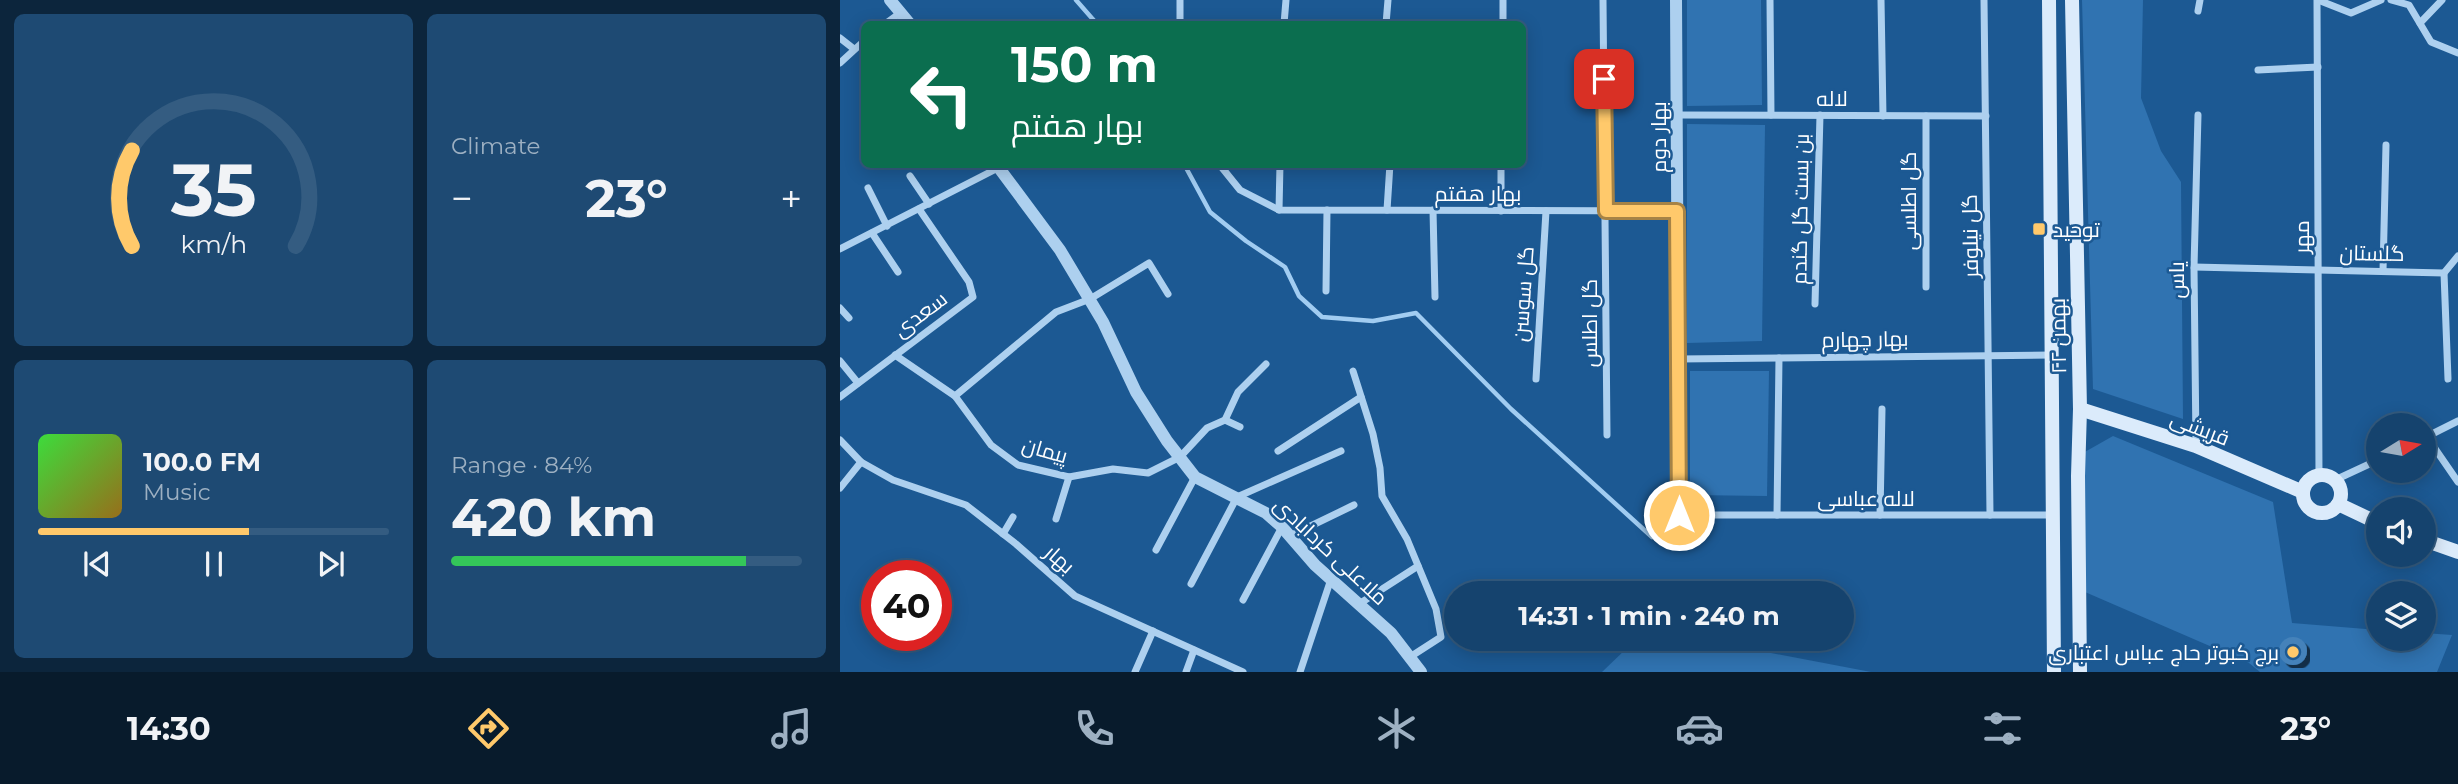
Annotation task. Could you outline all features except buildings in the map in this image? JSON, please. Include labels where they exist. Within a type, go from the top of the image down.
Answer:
[{"type":"main road","name":"۲۲ بهمن","points":[[2049,0],[2054,672]]},
{"type":"main road","name":"۲۲ بهمن","points":[[2072,0],[2080,409],[2080,672]]},
{"type":"main road","name":"قریشی","points":[[2080,409],[2196,446],[2303,492]]},
{"type":"main road","points":[[2319,475],[2335,480],[2340,487],[2338,504],[2324,513],[2309,508],[2304,500],[2305,484],[2319,475]]},
{"type":"main road","points":[[2338,504],[2366,517]]},
{"type":"main road","points":[[2436,544],[2458,552]]},
{"type":"street","points":[[890,0],[907,21]]},
{"type":"street","points":[[1180,0],[1180,21]]},
{"type":"street","points":[[1284,21],[1286,0]]},
{"type":"street","points":[[1386,21],[1388,0]]},
{"type":"street","points":[[1503,0],[1503,21]]},
{"type":"street","name":"گل اطلس","points":[[1603,0],[1607,435]]},
{"type":"street","name":"بهار دوم","points":[[1676,0],[1679,521]]},
{"type":"street","points":[[1770,0],[1771,115]]},
{"type":"street","points":[[1881,0],[1883,116]]},
{"type":"street","name":"گل نیلوفر","points":[[1984,0],[1990,515]]},
{"type":"street","points":[[2199,11],[2200,0]]},
{"type":"street","points":[[2317,0],[2351,13],[2381,0]]},
{"type":"street","name":"مهر","points":[[2317,0],[2319,475]]},
{"type":"street","points":[[2391,0],[2409,5],[2431,42],[2458,53]]},
{"type":"street","points":[[2420,23],[2442,0]]},
{"type":"street","points":[[890,21],[900,13]]},
{"type":"street","points":[[840,38],[853,49]]},
{"type":"street","points":[[840,63],[861,43]]},
{"type":"street","points":[[2258,70],[2318,68]]},
{"type":"street","name":"یاس","points":[[2196,446],[2193,267],[2198,114]]},
{"type":"street","name":"لاله","points":[[1677,115],[1986,116]]},
{"type":"street","name":"بن بست گل گندم","points":[[1815,304],[1820,115]]},
{"type":"street","name":"گل اطلسی","points":[[1926,116],[1926,287]]},
{"type":"street","points":[[2383,271],[2386,145]]},
{"type":"street","points":[[840,249],[993,168]]},
{"type":"street","name":"ملاعلی کردابادی","points":[[998,168],[1060,250],[1090,299],[1136,392],[1195,477],[1266,513],[1331,579],[1391,633],[1421,672]]},
{"type":"street","points":[[1222,168],[1240,190],[1279,210],[1280,168]]},
{"type":"street","points":[[1387,210],[1390,168]]},
{"type":"street","points":[[1500,211],[1501,168]]},
{"type":"street","points":[[910,176],[929,204]]},
{"type":"street","points":[[868,188],[887,226]]},
{"type":"street","name":"سعدی","points":[[840,397],[973,297],[969,282],[919,209]]},
{"type":"street","name":"بهار هفتم","points":[[1279,210],[1677,211]]},
{"type":"street","points":[[1326,291],[1327,210]]},
{"type":"street","points":[[1433,210],[1435,298]]},
{"type":"street","name":"گل سوسن","points":[[1536,379],[1546,211]]},
{"type":"street","points":[[872,233],[898,272]]},
{"type":"street","points":[[2448,379],[2444,273],[2458,256]]},
{"type":"street","points":[[955,396],[1056,312],[1090,299],[1149,263],[1168,294]]},
{"type":"street","name":"گلستان","points":[[2193,267],[2444,273]]},
{"type":"street","points":[[840,308],[849,318]]},
{"type":"street","name":"پیمان","points":[[895,355],[955,396],[991,445],[1018,465],[1069,477],[1113,469],[1147,472],[1180,457]]},
{"type":"street","name":"بهار چهارم","points":[[1678,359],[2051,355]]},
{"type":"street","points":[[1777,515],[1779,358]]},
{"type":"street","points":[[840,361],[858,383]]},
{"type":"street","points":[[1180,457],[1207,428],[1225,420],[1238,392],[1266,364]]},
{"type":"street","points":[[1353,371],[1373,434],[1382,496],[1394,514],[1436,609],[1441,637],[1410,657]]},
{"type":"street","points":[[1278,451],[1361,397]]},
{"type":"street","points":[[1880,515],[1882,409]]},
{"type":"street","points":[[1225,420],[1240,427]]},
{"type":"street","points":[[2436,432],[2458,421]]},
{"type":"street","name":"بهار","points":[[840,440],[861,462],[893,481],[966,505],[1075,596],[1243,672]]},
{"type":"street","points":[[1191,584],[1237,497],[1341,451]]},
{"type":"street","points":[[2436,453],[2458,482]]},
{"type":"street","points":[[840,488],[861,462]]},
{"type":"street","points":[[2335,480],[2366,466]]},
{"type":"street","points":[[1056,519],[1069,477]]},
{"type":"street","points":[[1156,550],[1195,477]]},
{"type":"street","points":[[1243,600],[1286,532],[1354,505]]},
{"type":"street","name":"لاله عباسی","points":[[1679,521],[1777,515],[2052,515]]},
{"type":"street","points":[[1003,534],[1013,517]]},
{"type":"street","points":[[1359,604],[1418,566]]},
{"type":"street","points":[[1300,672],[1331,579]]},
{"type":"street","points":[[1135,672],[1153,631]]},
{"type":"street","points":[[1186,672],[1194,650]]},
{"type":"shaded area","points":[[1687,0],[1761,0],[1762,105],[1687,106]]},
{"type":"shaded area","points":[[2082,0],[2143,0],[2141,98],[2161,151],[2181,182],[2183,419],[2093,389]]},
{"type":"shaded area","points":[[1687,124],[1765,125],[1762,341],[1687,343]]},
{"type":"shaded area","points":[[1690,371],[1769,371],[1767,496],[1690,495]]},
{"type":"shaded area","points":[[2113,436],[2273,502],[2292,623],[2366,629],[2366,651],[2436,651],[2436,634],[2452,635],[2437,672],[2260,672],[2249,663],[2085,592],[2083,453]]},
{"type":"shaded area","points":[[1624,651],[1761,651],[1871,672],[1602,672]]},
{"type":"waterway","points":[[1076,0],[1094,21]]},
{"type":"waterway","points":[[1186,168],[1210,212],[1285,267],[1299,296],[1322,317],[1373,321],[1416,313],[1511,409],[1652,537]]},
{"type":"place","name":"توحید","points":[[2039,229]]},
{"type":"place","name":"برج کبوتر حاج عباس اعتباری","points":[[2293,652]]},
{"type":"route","points":[[1604,79],[1606,211],[1677,211],[1679,515]]}]
